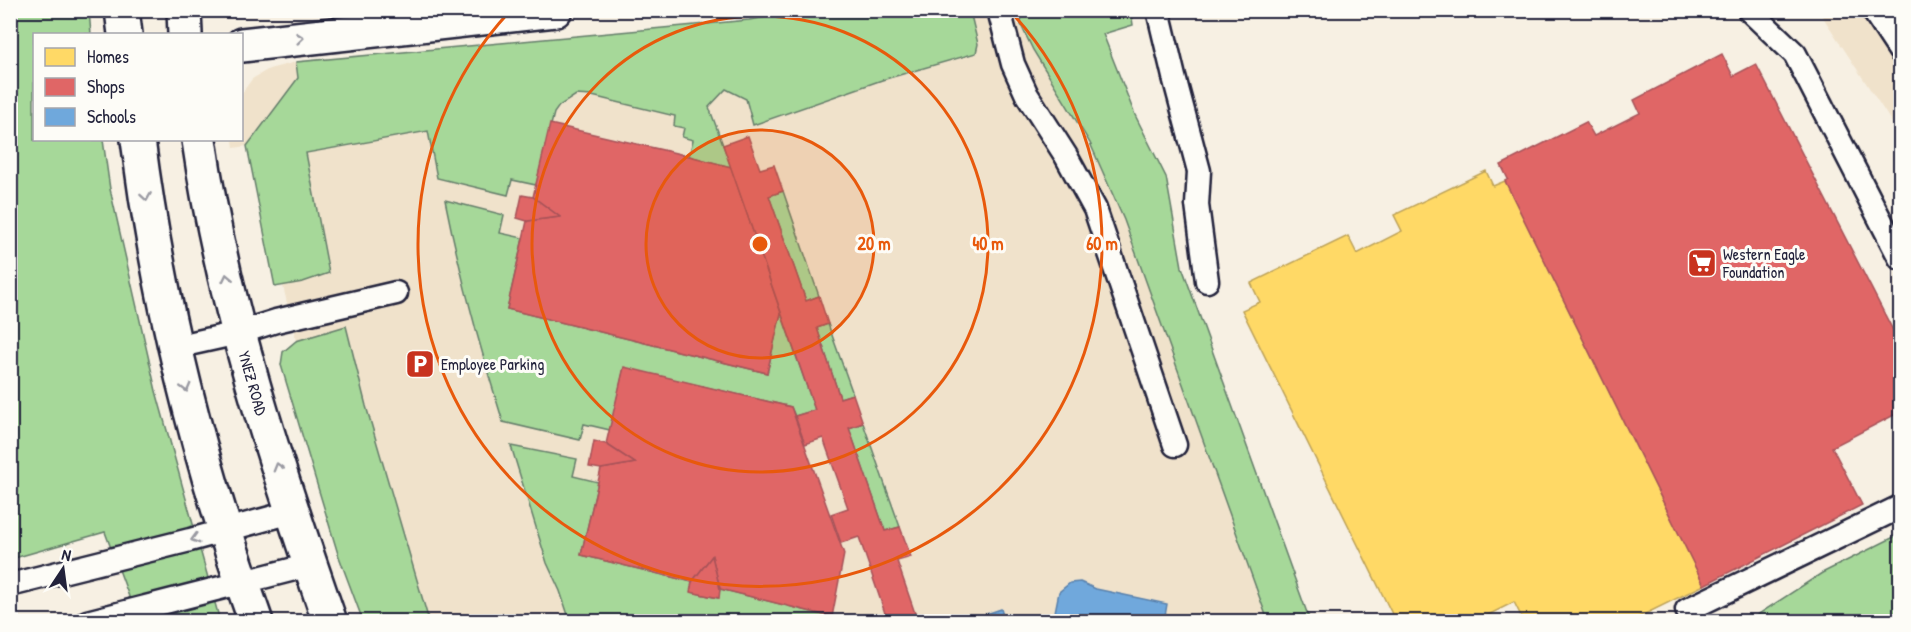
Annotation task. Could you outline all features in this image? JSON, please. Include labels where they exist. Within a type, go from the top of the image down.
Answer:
[{"type":"main road","points":[[184,10],[185,33]]},
{"type":"main road","points":[[243,45],[555,10]]},
{"type":"main road","points":[[138,141],[146,199],[175,347],[224,530],[256,621]]},
{"type":"main road","name":"YNEZ ROAD","points":[[200,141],[204,174],[238,333],[292,512],[330,621]]},
{"type":"lane","points":[[999,10],[1013,64],[1027,95],[1066,156],[1095,209],[1175,446]]},
{"type":"lane","points":[[1158,10],[1173,77],[1199,171],[1197,205],[1207,281]]},
{"type":"lane","points":[[1749,10],[1795,54],[1900,258]]},
{"type":"lane","points":[[1882,14],[1900,51]]},
{"type":"lane","points":[[175,347],[396,293]]},
{"type":"lane","points":[[1687,610],[1900,507]]},
{"type":"lane","points":[[10,585],[292,512]]},
{"type":"lane","points":[[87,621],[310,565]]},
{"type":"shaded area","points":[[807,10],[1131,11],[1133,25],[1103,34],[1135,115],[1166,177],[1182,267],[1310,621],[363,621],[338,554],[281,365],[283,352],[296,341],[283,286],[275,287],[247,146],[234,148],[233,141],[243,141],[243,92],[252,79],[269,69],[296,62],[749,20]]},
{"type":"shaded area","points":[[1819,11],[1900,11],[1900,135]]},
{"type":"green space","points":[[807,10],[970,11],[978,44],[976,53],[882,80],[753,125],[746,99],[726,89],[709,107],[731,167],[689,156],[693,140],[682,137],[684,128],[674,126],[675,116],[592,96],[576,95],[559,106],[554,113],[536,185],[512,180],[508,195],[437,178],[428,131],[306,153],[329,273],[303,282],[275,287],[247,146],[298,78],[296,62],[749,20]]},
{"type":"green space","points":[[11,11],[89,11],[91,33],[33,33],[33,141],[103,141],[110,189],[156,391],[220,621],[138,621],[105,532],[11,559]]},
{"type":"green space","points":[[1022,11],[1131,11],[1133,25],[1103,34],[1135,115],[1166,177],[1182,267],[1310,621],[1268,621],[1124,220],[1090,143],[1033,50],[1021,25]]},
{"type":"green space","points":[[783,191],[819,296],[806,301],[769,196]]},
{"type":"green space","points":[[445,200],[504,215],[500,233],[523,238],[507,309],[767,373],[781,313],[815,410],[795,416],[791,407],[624,368],[610,430],[584,424],[580,440],[503,422],[471,312]]},
{"type":"green space","points":[[828,324],[853,394],[840,398],[817,328]]},
{"type":"green space","points":[[346,326],[366,406],[429,621],[363,621],[338,554],[281,365],[283,352],[296,341]]},
{"type":"green space","points":[[863,423],[900,527],[885,531],[849,428]]},
{"type":"green space","points":[[511,446],[577,459],[573,476],[598,482],[581,555],[692,582],[691,592],[718,598],[720,589],[832,617],[835,621],[570,621],[547,563]]},
{"type":"green space","points":[[1900,534],[1900,621],[1748,621],[1822,573]]},
{"type":"building: Homes","points":[[1486,171],[1493,186],[1505,181],[1704,585],[1629,622],[1524,622],[1514,602],[1474,622],[1396,622],[1242,310],[1260,302],[1251,283],[1348,236],[1357,254],[1402,231],[1394,215]]},
{"type":"building: Shops","name":"Western Eagle Foundation","points":[[1722,54],[1733,76],[1756,64],[1900,344],[1900,412],[1832,447],[1862,505],[1704,585],[1505,181],[1508,179],[1501,165],[1586,122],[1594,136],[1640,113],[1634,100]]},
{"type":"building: Shops","points":[[550,124],[731,167],[781,313],[767,373],[507,309],[527,221],[560,217],[533,197]]},
{"type":"building: Shops","points":[[748,136],[760,169],[774,165],[783,191],[769,196],[806,301],[819,296],[828,324],[817,328],[840,398],[853,394],[863,423],[849,428],[885,531],[900,527],[911,557],[897,561],[918,622],[888,622],[859,537],[841,543],[831,514],[848,508],[823,438],[805,444],[795,416],[815,410],[723,145]]},
{"type":"building: Shops","points":[[522,195],[533,197],[560,217],[527,221],[517,218]]},
{"type":"building: Shops","points":[[624,367],[791,407],[844,554],[832,617],[720,589],[712,556],[692,582],[581,555],[601,469],[635,463],[606,444]]},
{"type":"building: Shops","points":[[594,441],[606,444],[635,463],[601,469],[589,467]]},
{"type":"building: Shops","points":[[712,556],[720,589],[719,598],[690,592],[692,582]]},
{"type":"building: Schools","points":[[1080,582],[1096,589],[1167,604],[1164,622],[1053,622],[1059,592],[1070,583]]},
{"type":"building: Schools","points":[[1001,609],[1005,622],[963,622]]},
{"type":"place","name":"Western Eagle Foundation","points":[[1702,263]]},
{"type":"place","name":"Employee Parking","points":[[420,364]]}]
